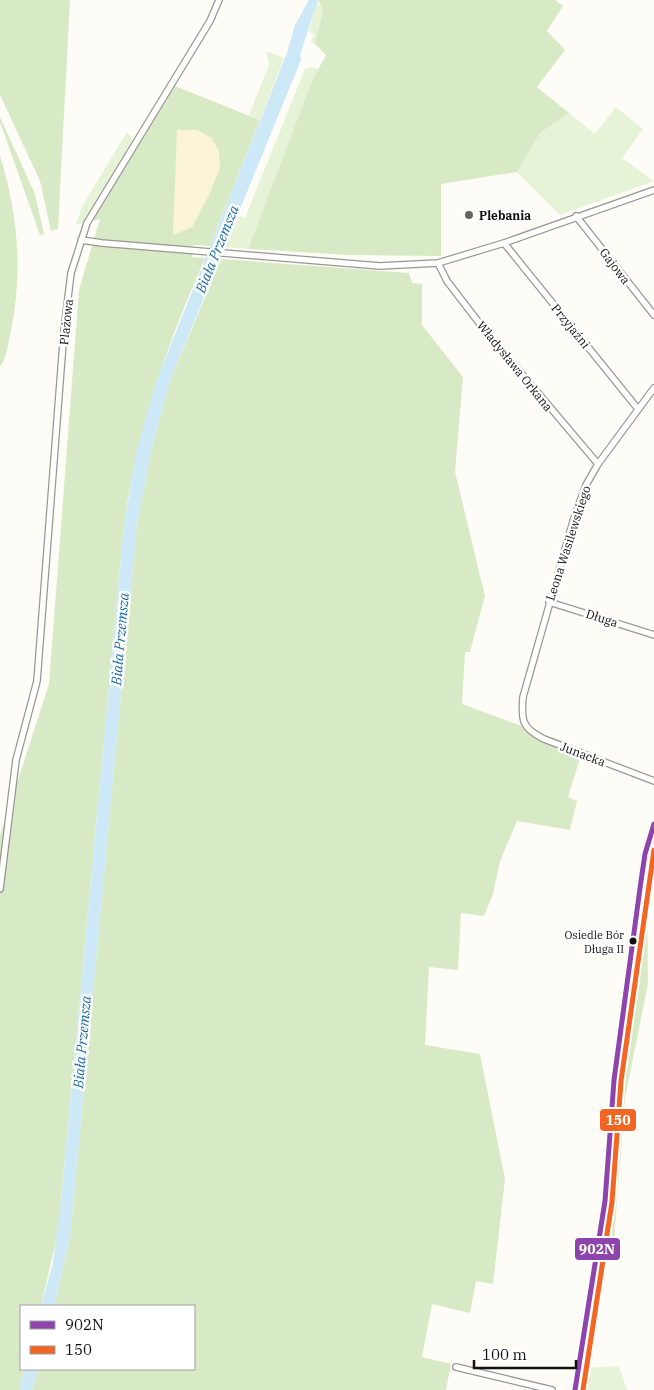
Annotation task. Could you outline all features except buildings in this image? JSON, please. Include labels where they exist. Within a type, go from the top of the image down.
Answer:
[{"type":"street","name":"Plażowa","points":[[0,889],[16,760],[37,681],[64,330],[71,273],[87,223],[206,29],[219,0]]},
{"type":"street","points":[[81,240],[380,266],[438,263],[504,243],[654,190]]},
{"type":"street","name":"Gajowa","points":[[576,216],[654,315]]},
{"type":"street","name":"Przyjaźni","points":[[504,243],[638,409]]},
{"type":"street","name":"Władysława Orkana","points":[[438,263],[447,281],[483,328],[598,464]]},
{"type":"street","name":"Leona Wasilewskiego","points":[[522,717],[523,697],[580,500],[598,464],[654,388]]},
{"type":"street","points":[[648,396],[654,401]]},
{"type":"street","name":"Długa","points":[[549,602],[654,635]]},
{"type":"street","name":"Junacka","points":[[522,717],[528,731],[544,739],[654,781]]},
{"type":"street","points":[[575,1390],[605,1200],[614,1080],[642,872],[654,824]]},
{"type":"street","points":[[456,1368],[552,1390]]},
{"type":"green space","points":[[0,0],[70,0],[58,229],[51,231],[40,181],[0,95]]},
{"type":"green space","points":[[318,0],[555,0],[563,6],[547,31],[565,50],[537,87],[569,113],[540,133],[517,172],[441,184],[441,256],[348,255],[248,249],[312,81],[326,55],[315,44],[323,10]]},
{"type":"green space","points":[[317,2],[323,10],[315,44],[311,42],[314,34],[309,32]]},
{"type":"green space","points":[[266,51],[284,58],[260,120],[249,115],[269,65]]},
{"type":"green space","points":[[312,67],[319,69],[312,81],[248,249],[225,247],[239,216],[245,218],[305,69]]},
{"type":"green space","points":[[175,86],[260,120],[210,246],[193,245],[192,257],[205,258],[178,324],[155,389],[137,456],[124,526],[58,1232],[41,1305],[20,1305],[20,1370],[25,1370],[19,1390],[0,1390],[0,835],[49,684],[79,290],[100,219],[92,221]]},
{"type":"green space","points":[[616,107],[643,129],[622,158],[654,181],[560,215],[517,172],[540,133],[569,113],[595,134]]},
{"type":"green space","points":[[0,117],[35,194],[44,234],[40,235],[0,122]]},
{"type":"green space","points":[[127,132],[132,139],[130,145],[83,223],[76,224],[83,205]]},
{"type":"green space","points":[[0,156],[15,221],[18,265],[15,309],[6,354],[0,367]]},
{"type":"green space","points":[[221,259],[409,273],[412,283],[422,284],[422,325],[463,377],[455,472],[485,596],[470,652],[465,652],[462,704],[583,749],[568,797],[577,801],[570,830],[517,821],[500,861],[493,894],[484,916],[461,913],[458,970],[429,967],[425,1045],[480,1054],[505,1179],[493,1284],[476,1281],[470,1313],[432,1304],[422,1357],[451,1364],[446,1390],[32,1390],[38,1370],[195,1370],[195,1305],[54,1305],[70,1237],[137,523],[151,452],[169,383]]},
{"type":"green space","points":[[645,892],[647,894],[648,984],[625,1098],[613,1254],[606,1249],[618,1078]]},
{"type":"green space","points":[[619,1366],[627,1390],[579,1390],[583,1368]]},
{"type":"sand","points":[[177,130],[197,130],[212,138],[219,152],[220,167],[209,195],[192,227],[173,235]]},
{"type":"water","name":"Biała Przemsza","points":[[309,0],[318,0],[300,55],[301,60],[169,383],[151,452],[137,523],[70,1237],[54,1305],[41,1305],[53,1263],[61,1201],[124,526],[136,453],[156,382],[287,53],[295,25]]},
{"type":"water","points":[[25,1370],[38,1370],[32,1390],[19,1390]]},
{"type":"transit line","name":"902N","points":[[575,1390],[605,1201],[614,1080],[641,881],[645,854],[654,824]]},
{"type":"transit line","name":"150","points":[[583,1390],[612,1202],[621,1081],[654,850]]},
{"type":"place","name":"Plebania","points":[[469,215]]},
{"type":"place","name":"Osiedle Bór Długa II","points":[[633,941]]}]
